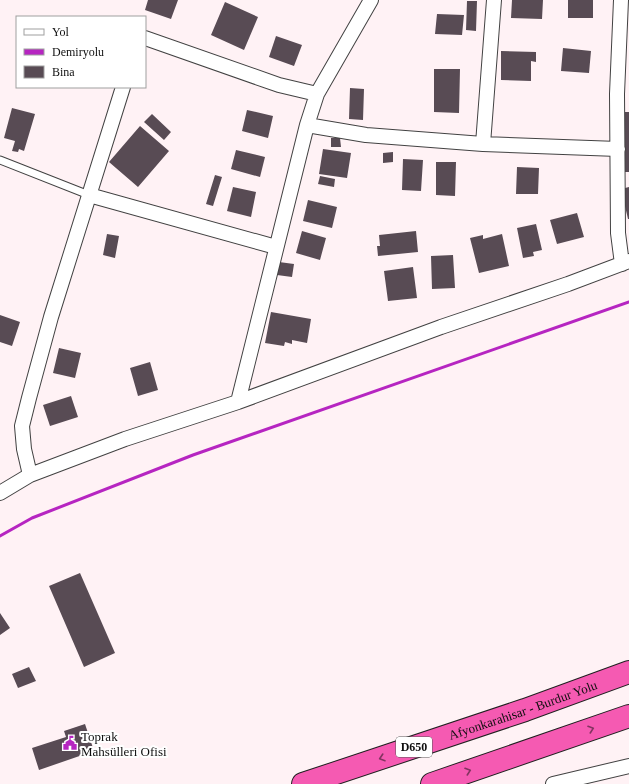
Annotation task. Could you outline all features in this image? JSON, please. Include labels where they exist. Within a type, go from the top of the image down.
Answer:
[{"type":"highway","name":"Afyonkarahisar - Burdur Yolu","points":[[303,784],[525,710],[629,672]]},
{"type":"highway","points":[[432,784],[629,716]]},
{"type":"street","points":[[238,402],[307,125],[317,94],[371,0]]},
{"type":"street","points":[[483,144],[494,0]]},
{"type":"street","points":[[0,492],[30,475],[125,439],[238,402],[441,327],[625,263],[618,233],[618,149],[623,107],[621,0]]},
{"type":"street","points":[[146,38],[279,85],[317,94]]},
{"type":"street","points":[[30,475],[24,449],[22,426],[51,318],[123,88]]},
{"type":"street","points":[[307,125],[366,135],[483,144],[618,149]]},
{"type":"street","points":[[89,194],[276,247]]},
{"type":"street","points":[[553,784],[629,766]]},
{"type":"lane","points":[[0,160],[89,194]]},
{"type":"building","points":[[148,0],[178,0],[171,19],[145,10]]},
{"type":"building","points":[[512,0],[543,0],[542,19],[511,18]]},
{"type":"building","points":[[568,0],[593,0],[593,18],[568,18]]},
{"type":"building","points":[[467,1],[477,1],[476,31],[466,30]]},
{"type":"building","points":[[225,2],[258,17],[244,50],[211,35]]},
{"type":"building","points":[[437,14],[464,15],[462,35],[435,34]]},
{"type":"building","points":[[276,36],[302,45],[294,66],[269,57]]},
{"type":"building","points":[[563,48],[591,51],[589,73],[561,71]]},
{"type":"building","points":[[501,51],[536,52],[536,62],[531,61],[531,81],[501,80]]},
{"type":"building","points":[[434,69],[460,69],[459,113],[434,112]]},
{"type":"building","points":[[350,88],[364,89],[363,120],[349,119]]},
{"type":"building","points":[[12,108],[35,114],[24,151],[19,149],[18,152],[12,151],[15,141],[4,138]]},
{"type":"building","points":[[247,110],[273,116],[268,138],[242,131]]},
{"type":"building","points":[[624,112],[629,112],[629,172],[624,172]]},
{"type":"building","points":[[152,114],[171,132],[164,140],[144,122]]},
{"type":"building","points":[[140,126],[169,151],[138,187],[109,162]]},
{"type":"building","points":[[331,138],[340,138],[341,147],[331,147]]},
{"type":"building","points":[[323,149],[351,153],[347,178],[319,174]]},
{"type":"building","points":[[236,150],[265,157],[260,177],[231,169]]},
{"type":"building","points":[[393,152],[393,162],[383,163],[383,153]]},
{"type":"building","points":[[403,159],[423,160],[421,191],[402,190]]},
{"type":"building","points":[[436,162],[456,162],[455,196],[436,195]]},
{"type":"building","points":[[517,167],[539,168],[538,194],[516,194]]},
{"type":"building","points":[[215,175],[222,177],[213,206],[206,204]]},
{"type":"building","points":[[320,176],[335,179],[334,187],[318,184]]},
{"type":"building","points":[[233,187],[256,192],[251,217],[227,211]]},
{"type":"building","points":[[629,187],[629,219],[628,219],[621,189]]},
{"type":"building","points":[[308,200],[337,207],[332,228],[303,221]]},
{"type":"building","points":[[577,213],[584,237],[557,244],[550,220]]},
{"type":"building","points":[[536,224],[542,250],[533,252],[534,256],[523,258],[517,228]]},
{"type":"building","points":[[302,231],[326,238],[320,260],[296,253]]},
{"type":"building","points":[[416,231],[418,252],[378,256],[377,246],[380,246],[379,235]]},
{"type":"building","points":[[107,234],[119,236],[115,258],[103,255]]},
{"type":"building","points":[[502,234],[509,266],[479,273],[470,238],[483,235],[483,239]]},
{"type":"building","points":[[453,255],[455,288],[432,289],[431,256]]},
{"type":"building","points":[[279,262],[294,264],[292,277],[277,275]]},
{"type":"building","points":[[413,267],[417,298],[388,301],[384,271]]},
{"type":"building","points":[[271,312],[311,319],[307,343],[292,340],[292,344],[285,342],[284,346],[265,343]]},
{"type":"building","points":[[0,315],[20,322],[12,346],[0,342]]},
{"type":"building","points":[[59,348],[81,353],[75,378],[53,373]]},
{"type":"building","points":[[150,362],[158,390],[138,396],[130,368]]},
{"type":"building","points":[[71,396],[78,417],[50,426],[43,405]]},
{"type":"building","points":[[80,573],[115,653],[84,667],[49,586]]},
{"type":"building","points":[[0,613],[10,628],[0,635]]},
{"type":"building","points":[[29,667],[36,681],[18,688],[12,674]]},
{"type":"building","name":"Toprak Mahsülleri Ofisi","points":[[85,724],[94,751],[39,770],[32,748],[66,737],[64,731]]},
{"type":"railway","points":[[0,536],[32,518],[193,455],[629,302]]},
{"type":"place","name":"Toprak Mahsülleri Ofisi","points":[[70,743]]}]
